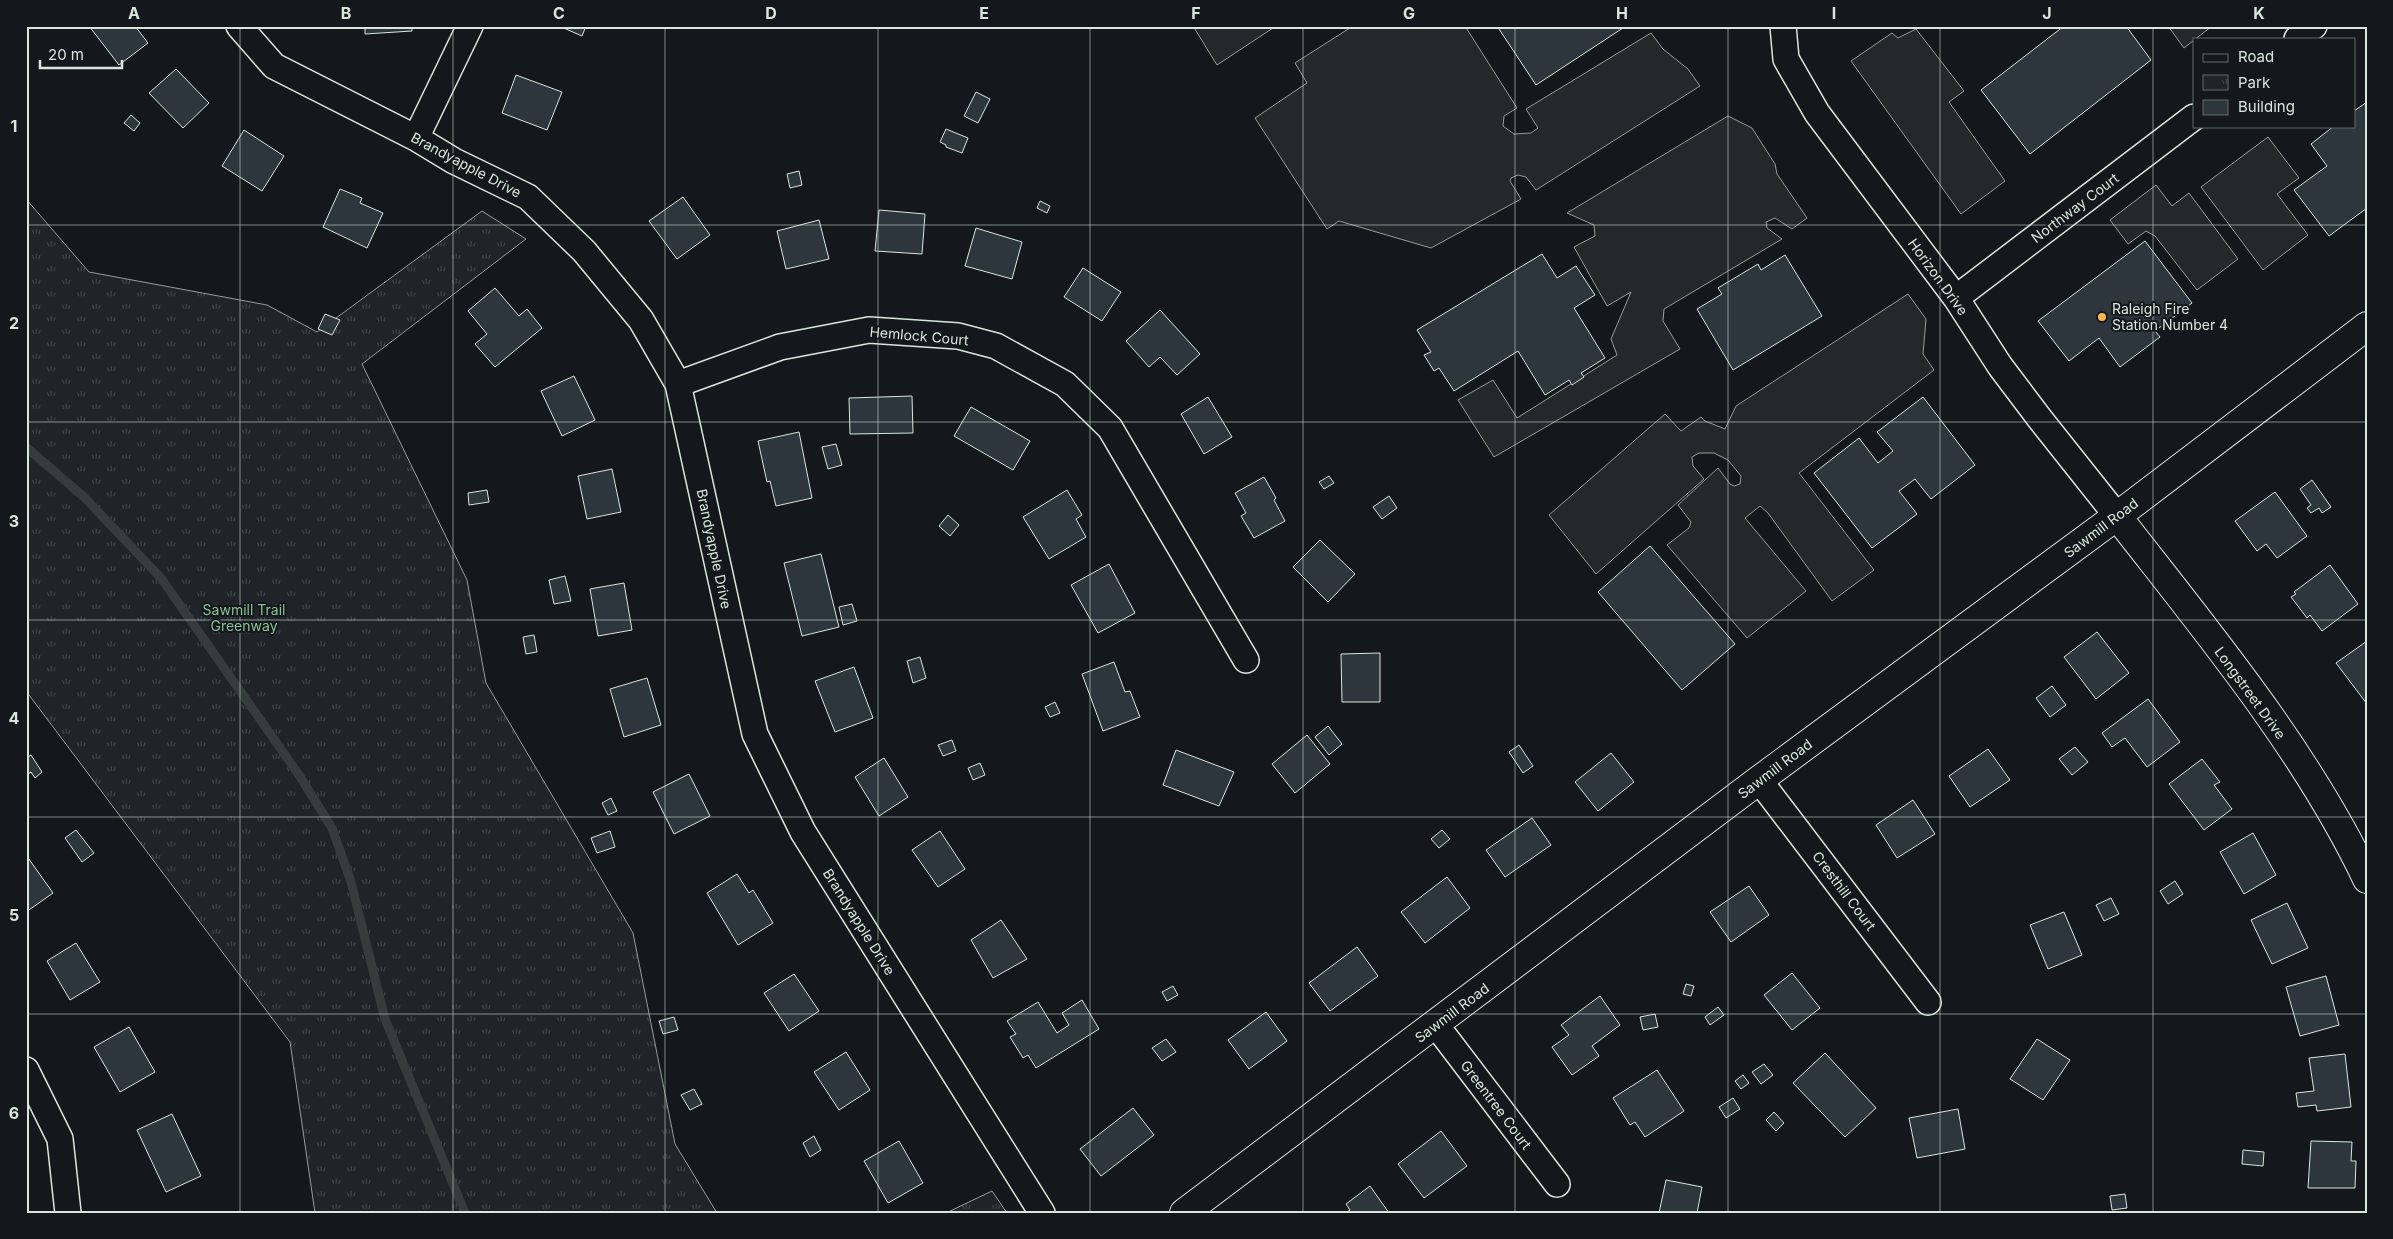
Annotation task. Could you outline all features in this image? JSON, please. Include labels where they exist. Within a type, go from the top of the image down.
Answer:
[{"type":"street","name":"Brandyapple Drive","points":[[239,26],[274,66],[416,138],[454,161],[528,197],[584,251],[641,320],[678,384],[754,734],[803,832],[1042,1213]]},
{"type":"street","points":[[416,138],[470,26]]},
{"type":"street","name":"Horizon Drive","points":[[1783,26],[1786,59],[1816,113],[1956,298],[2006,374],[2117,516]]},
{"type":"street","points":[[2298,38],[2314,26]]},
{"type":"street","name":"Northway Court","points":[[1956,298],[2193,118]]},
{"type":"street","name":"Sawmill Road","points":[[1184,1213],[1759,780],[2117,516],[2367,326]]},
{"type":"street","name":"Hemlock Court","points":[[678,384],[780,347],[869,330],[958,336],[996,346],[1065,384],[1110,428],[1246,660]]},
{"type":"street","name":"Longstreet Drive","points":[[2117,516],[2266,713],[2321,796],[2353,850],[2367,879]]},
{"type":"street","name":"Cresthill Court","points":[[1759,780],[1928,1002]]},
{"type":"street","name":"Greentree Court","points":[[1436,1025],[1557,1184]]},
{"type":"street","points":[[26,1070],[60,1139],[68,1213]]},
{"type":"green space","name":"Sawmill Trail Greenway","points":[[26,199],[89,272],[267,305],[317,332],[482,211],[526,239],[362,364],[467,580],[486,683],[633,933],[675,1144],[717,1213],[315,1213],[290,1042],[26,691]]},
{"type":"green space","points":[[992,1191],[1007,1213],[946,1213]]},
{"type":"shaded area","points":[[1193,26],[1276,26],[1217,65]]},
{"type":"shaded area","points":[[1353,26],[1465,26],[1517,108],[1504,116],[1503,126],[1514,134],[1531,133],[1538,128],[1526,109],[1651,33],[1663,49],[1688,69],[1700,86],[1536,190],[1526,177],[1518,175],[1511,178],[1510,181],[1521,199],[1431,248],[1339,221],[1327,229],[1255,118],[1307,83],[1295,63]]},
{"type":"shaded area","points":[[2168,26],[2212,26],[2197,38],[2193,38],[2193,41],[2184,48]]},
{"type":"shaded area","points":[[1916,29],[1964,91],[1949,102],[2005,181],[1961,214],[1851,61],[1892,33],[1898,38]]},
{"type":"shaded area","points":[[1728,116],[1752,128],[1775,164],[1777,174],[1807,218],[1792,229],[1775,218],[1766,222],[1767,228],[1782,239],[1664,309],[1663,321],[1680,349],[1494,457],[1458,400],[1493,380],[1517,418],[1617,355],[1611,339],[1631,292],[1607,306],[1574,247],[1595,236],[1594,225],[1567,213]]},
{"type":"shaded area","points":[[2268,137],[2299,178],[2277,194],[2308,235],[2263,270],[2201,187]]},
{"type":"shaded area","points":[[2156,185],[2172,206],[2189,193],[2238,259],[2197,290],[2155,236],[2146,231],[2128,244],[2110,220]]},
{"type":"shaded area","points":[[1908,294],[1926,319],[1923,354],[1934,370],[1799,473],[1874,570],[1832,601],[1768,513],[1760,506],[1745,518],[1806,591],[1747,638],[1667,545],[1689,528],[1691,522],[1678,505],[1718,468],[1730,484],[1734,486],[1740,484],[1741,476],[1728,460],[1714,453],[1699,453],[1692,457],[1693,466],[1704,479],[1596,574],[1549,515],[1665,414],[1681,431],[1701,417],[1705,421],[1725,429],[1736,406]]},
{"type":"building","points":[[89,26],[135,26],[148,43],[119,65]]},
{"type":"building","points":[[365,26],[412,26],[412,31],[365,34]]},
{"type":"building","points":[[559,26],[586,26],[582,36]]},
{"type":"building","points":[[1497,26],[1626,26],[1536,85]]},
{"type":"building","points":[[2064,26],[2126,26],[2151,60],[2030,154],[1981,90]]},
{"type":"building","points":[[176,69],[209,103],[183,128],[149,93]]},
{"type":"building","points":[[516,75],[562,92],[547,130],[502,113]]},
{"type":"building","points":[[976,92],[990,99],[978,123],[964,116]]},
{"type":"building","points":[[2367,102],[2367,208],[2329,236],[2294,190],[2327,166],[2311,144],[2331,128],[2356,128],[2356,110]]},
{"type":"building","points":[[131,115],[140,123],[134,131],[124,123]]},
{"type":"building","points":[[946,129],[968,138],[962,153],[946,147],[946,145],[940,142]]},
{"type":"building","points":[[244,130],[284,156],[262,191],[222,166]]},
{"type":"building","points":[[799,171],[802,185],[790,188],[787,174]]},
{"type":"building","points":[[340,189],[362,198],[360,203],[383,213],[367,248],[323,227]]},
{"type":"building","points":[[683,197],[710,235],[677,259],[649,221]]},
{"type":"building","points":[[1040,201],[1050,206],[1047,213],[1037,208]]},
{"type":"building","points":[[879,210],[925,214],[922,254],[875,251]]},
{"type":"building","points":[[819,220],[829,259],[786,269],[777,231]]},
{"type":"building","points":[[976,228],[1022,242],[1012,279],[965,266]]},
{"type":"building","points":[[2145,241],[2192,303],[2155,331],[2160,337],[2120,367],[2099,338],[2069,361],[2038,321]]},
{"type":"building","points":[[1542,254],[1557,278],[1576,266],[1595,295],[1574,308],[1605,358],[1581,373],[1584,377],[1572,385],[1569,380],[1545,395],[1518,351],[1454,391],[1439,368],[1434,371],[1424,355],[1431,352],[1417,330]]},
{"type":"building","points":[[1785,255],[1822,316],[1733,370],[1697,309],[1722,294],[1718,288],[1758,264],[1761,270]]},
{"type":"building","points":[[1083,268],[1121,292],[1102,321],[1064,297]]},
{"type":"building","points":[[495,288],[519,316],[527,309],[542,328],[495,367],[475,344],[487,334],[468,311]]},
{"type":"building","points":[[1160,310],[1200,354],[1177,375],[1160,357],[1149,367],[1126,341]]},
{"type":"building","points":[[325,314],[340,320],[332,335],[318,329]]},
{"type":"building","points":[[574,376],[595,420],[562,436],[541,391]]},
{"type":"building","points":[[912,396],[913,433],[850,434],[849,398]]},
{"type":"building","points":[[1208,397],[1232,437],[1204,454],[1181,414]]},
{"type":"building","points":[[1923,397],[1975,465],[1931,499],[1915,479],[1899,491],[1917,514],[1872,548],[1814,473],[1859,438],[1878,463],[1893,451],[1877,432]]},
{"type":"building","points":[[971,407],[1030,441],[1013,470],[954,436]]},
{"type":"building","points":[[799,432],[812,498],[776,506],[770,481],[767,482],[758,441]]},
{"type":"building","points":[[836,444],[842,465],[828,469],[822,447]]},
{"type":"building","points":[[612,469],[621,512],[587,519],[578,476]]},
{"type":"building","points":[[1329,476],[1334,483],[1324,489],[1319,482]]},
{"type":"building","points":[[1264,477],[1276,498],[1274,500],[1285,521],[1254,538],[1241,516],[1246,513],[1235,493]]},
{"type":"building","points":[[2312,480],[2331,507],[2322,513],[2319,508],[2311,513],[2307,508],[2311,505],[2300,489]]},
{"type":"building","points":[[487,490],[489,502],[469,505],[468,493]]},
{"type":"building","points":[[1067,490],[1082,515],[1076,519],[1086,537],[1049,559],[1023,517]]},
{"type":"building","points":[[2275,492],[2307,536],[2277,558],[2266,544],[2257,551],[2235,521]]},
{"type":"building","points":[[1389,496],[1397,508],[1382,519],[1373,507]]},
{"type":"building","points":[[948,515],[959,525],[950,536],[939,526]]},
{"type":"building","points":[[1320,540],[1355,574],[1328,602],[1293,567]]},
{"type":"building","points":[[1650,546],[1735,644],[1682,690],[1598,592]]},
{"type":"building","points":[[821,554],[839,627],[802,636],[784,563]]},
{"type":"building","points":[[1109,564],[1135,613],[1098,633],[1071,585]]},
{"type":"building","points":[[2330,565],[2358,604],[2322,631],[2310,615],[2307,618],[2291,597],[2296,594],[2294,592]]},
{"type":"building","points":[[565,576],[571,601],[554,604],[549,580]]},
{"type":"building","points":[[624,583],[632,630],[598,636],[590,589]]},
{"type":"building","points":[[852,604],[857,621],[843,625],[839,607]]},
{"type":"building","points":[[2097,632],[2129,673],[2096,699],[2064,657]]},
{"type":"building","points":[[534,635],[537,652],[526,654],[523,637]]},
{"type":"building","points":[[2367,641],[2367,704],[2336,663]]},
{"type":"building","points":[[1380,653],[1380,702],[1342,702],[1341,654]]},
{"type":"building","points":[[920,657],[926,678],[913,683],[907,661]]},
{"type":"building","points":[[1114,662],[1125,692],[1130,691],[1140,717],[1103,731],[1082,674]]},
{"type":"building","points":[[854,667],[873,718],[835,732],[815,681]]},
{"type":"building","points":[[647,678],[661,725],[624,737],[610,689]]},
{"type":"building","points":[[2052,686],[2066,705],[2050,717],[2036,698]]},
{"type":"building","points":[[2148,699],[2180,742],[2147,767],[2125,738],[2112,747],[2102,733]]},
{"type":"building","points":[[1055,702],[1060,713],[1050,717],[1045,707]]},
{"type":"building","points":[[1328,726],[1342,744],[1329,755],[1315,737]]},
{"type":"building","points":[[1307,735],[1330,764],[1295,793],[1272,764]]},
{"type":"building","points":[[952,740],[956,751],[943,756],[938,745]]},
{"type":"building","points":[[1519,745],[1533,766],[1523,773],[1509,752]]},
{"type":"building","points":[[2075,747],[2088,762],[2072,775],[2059,759]]},
{"type":"building","points":[[1988,749],[2010,780],[1970,807],[1949,776]]},
{"type":"building","points":[[1176,750],[1234,772],[1219,806],[1163,785]]},
{"type":"building","points":[[1611,753],[1634,782],[1598,811],[1575,782]]},
{"type":"building","points":[[31,755],[42,772],[35,778],[31,772],[26,775],[26,758]]},
{"type":"building","points":[[884,758],[908,797],[879,816],[855,777]]},
{"type":"building","points":[[2202,759],[2220,782],[2214,785],[2232,809],[2204,830],[2169,784]]},
{"type":"building","points":[[980,763],[985,775],[973,780],[968,768]]},
{"type":"building","points":[[689,774],[710,816],[674,834],[653,792]]},
{"type":"building","points":[[611,798],[617,811],[608,815],[602,803]]},
{"type":"building","points":[[1913,800],[1935,834],[1897,858],[1876,825]]},
{"type":"building","points":[[1532,818],[1551,845],[1505,877],[1486,850]]},
{"type":"building","points":[[76,830],[94,853],[82,862],[65,838]]},
{"type":"building","points":[[1442,830],[1450,839],[1439,848],[1431,839]]},
{"type":"building","points":[[610,831],[615,847],[597,853],[591,838]]},
{"type":"building","points":[[940,831],[965,869],[938,887],[912,850]]},
{"type":"building","points":[[2253,833],[2276,875],[2244,894],[2220,852]]},
{"type":"building","points":[[26,855],[53,893],[26,912]]},
{"type":"building","points":[[737,874],[749,893],[753,890],[773,923],[738,945],[707,893]]},
{"type":"building","points":[[1447,877],[1470,908],[1425,943],[1401,912]]},
{"type":"building","points":[[2175,881],[2183,894],[2168,904],[2160,891]]},
{"type":"building","points":[[1749,886],[1769,915],[1731,942],[1710,912]]},
{"type":"building","points":[[2111,898],[2119,914],[2104,921],[2096,905]]},
{"type":"building","points":[[2287,903],[2308,948],[2272,964],[2251,920]]},
{"type":"building","points":[[2064,912],[2082,955],[2048,969],[2030,925]]},
{"type":"building","points":[[1001,920],[1027,959],[993,978],[971,940]]},
{"type":"building","points":[[76,943],[100,982],[70,1000],[47,961]]},
{"type":"building","points":[[1357,947],[1378,976],[1330,1011],[1309,983]]},
{"type":"building","points":[[1792,973],[1820,1008],[1792,1030],[1764,995]]},
{"type":"building","points":[[794,974],[819,1011],[789,1031],[764,993]]},
{"type":"building","points":[[2326,976],[2339,1025],[2300,1036],[2286,987]]},
{"type":"building","points":[[1686,984],[1694,986],[1691,996],[1683,994]]},
{"type":"building","points":[[1173,986],[1178,995],[1167,1001],[1162,992]]},
{"type":"building","points":[[1600,996],[1620,1025],[1592,1046],[1599,1056],[1572,1075],[1552,1047],[1569,1035],[1561,1025]]},
{"type":"building","points":[[1082,1000],[1099,1029],[1036,1068],[1028,1055],[1023,1058],[1010,1037],[1016,1034],[1007,1021],[1038,1002],[1057,1033],[1069,1025],[1062,1013]]},
{"type":"building","points":[[1718,1007],[1724,1015],[1710,1025],[1705,1017]]},
{"type":"building","points":[[1266,1012],[1287,1041],[1249,1069],[1228,1040]]},
{"type":"building","points":[[1655,1014],[1658,1027],[1643,1030],[1640,1017]]},
{"type":"building","points":[[674,1017],[678,1030],[663,1034],[659,1021]]},
{"type":"building","points":[[129,1027],[155,1072],[120,1092],[94,1047]]},
{"type":"building","points":[[1166,1039],[1176,1052],[1162,1061],[1152,1048]]},
{"type":"building","points":[[2037,1039],[2070,1060],[2043,1100],[2010,1079]]},
{"type":"building","points":[[846,1052],[870,1090],[839,1110],[814,1072]]},
{"type":"building","points":[[1825,1053],[1876,1108],[1845,1137],[1793,1083]]},
{"type":"building","points":[[2345,1054],[2351,1107],[2317,1111],[2316,1105],[2298,1107],[2296,1093],[2314,1091],[2309,1058]]},
{"type":"building","points":[[1764,1064],[1773,1075],[1761,1084],[1752,1072]]},
{"type":"building","points":[[1657,1070],[1684,1111],[1645,1137],[1635,1122],[1630,1125],[1613,1098]]},
{"type":"building","points":[[1743,1075],[1749,1083],[1741,1089],[1735,1081]]},
{"type":"building","points":[[694,1089],[702,1104],[690,1110],[681,1095]]},
{"type":"building","points":[[1733,1098],[1740,1109],[1726,1118],[1719,1107]]},
{"type":"building","points":[[1133,1108],[1154,1135],[1101,1176],[1080,1149]]},
{"type":"building","points":[[1958,1109],[1965,1149],[1917,1158],[1909,1118]]},
{"type":"building","points":[[1774,1112],[1784,1123],[1776,1131],[1766,1120]]},
{"type":"building","points":[[172,1114],[201,1176],[166,1192],[137,1130]]},
{"type":"building","points":[[1441,1131],[1467,1166],[1424,1198],[1398,1164]]},
{"type":"building","points":[[814,1136],[821,1150],[810,1157],[803,1143]]},
{"type":"building","points":[[899,1141],[923,1183],[888,1203],[864,1161]]},
{"type":"building","points":[[2311,1141],[2352,1142],[2351,1161],[2356,1161],[2355,1188],[2308,1188]]},
{"type":"building","points":[[2243,1150],[2264,1152],[2263,1166],[2242,1164]]},
{"type":"building","points":[[1666,1180],[1702,1187],[1697,1213],[1659,1213]]},
{"type":"building","points":[[1370,1186],[1389,1213],[1346,1213],[1350,1210],[1346,1204]]},
{"type":"building","points":[[2125,1194],[2127,1208],[2112,1210],[2110,1196]]},
{"type":"waterway","points":[[26,447],[84,497],[161,578],[299,775],[332,828],[351,882],[385,1019],[465,1213]]},
{"type":"place","name":"Raleigh Fire Station Number 4","points":[[2102,317]]}]
